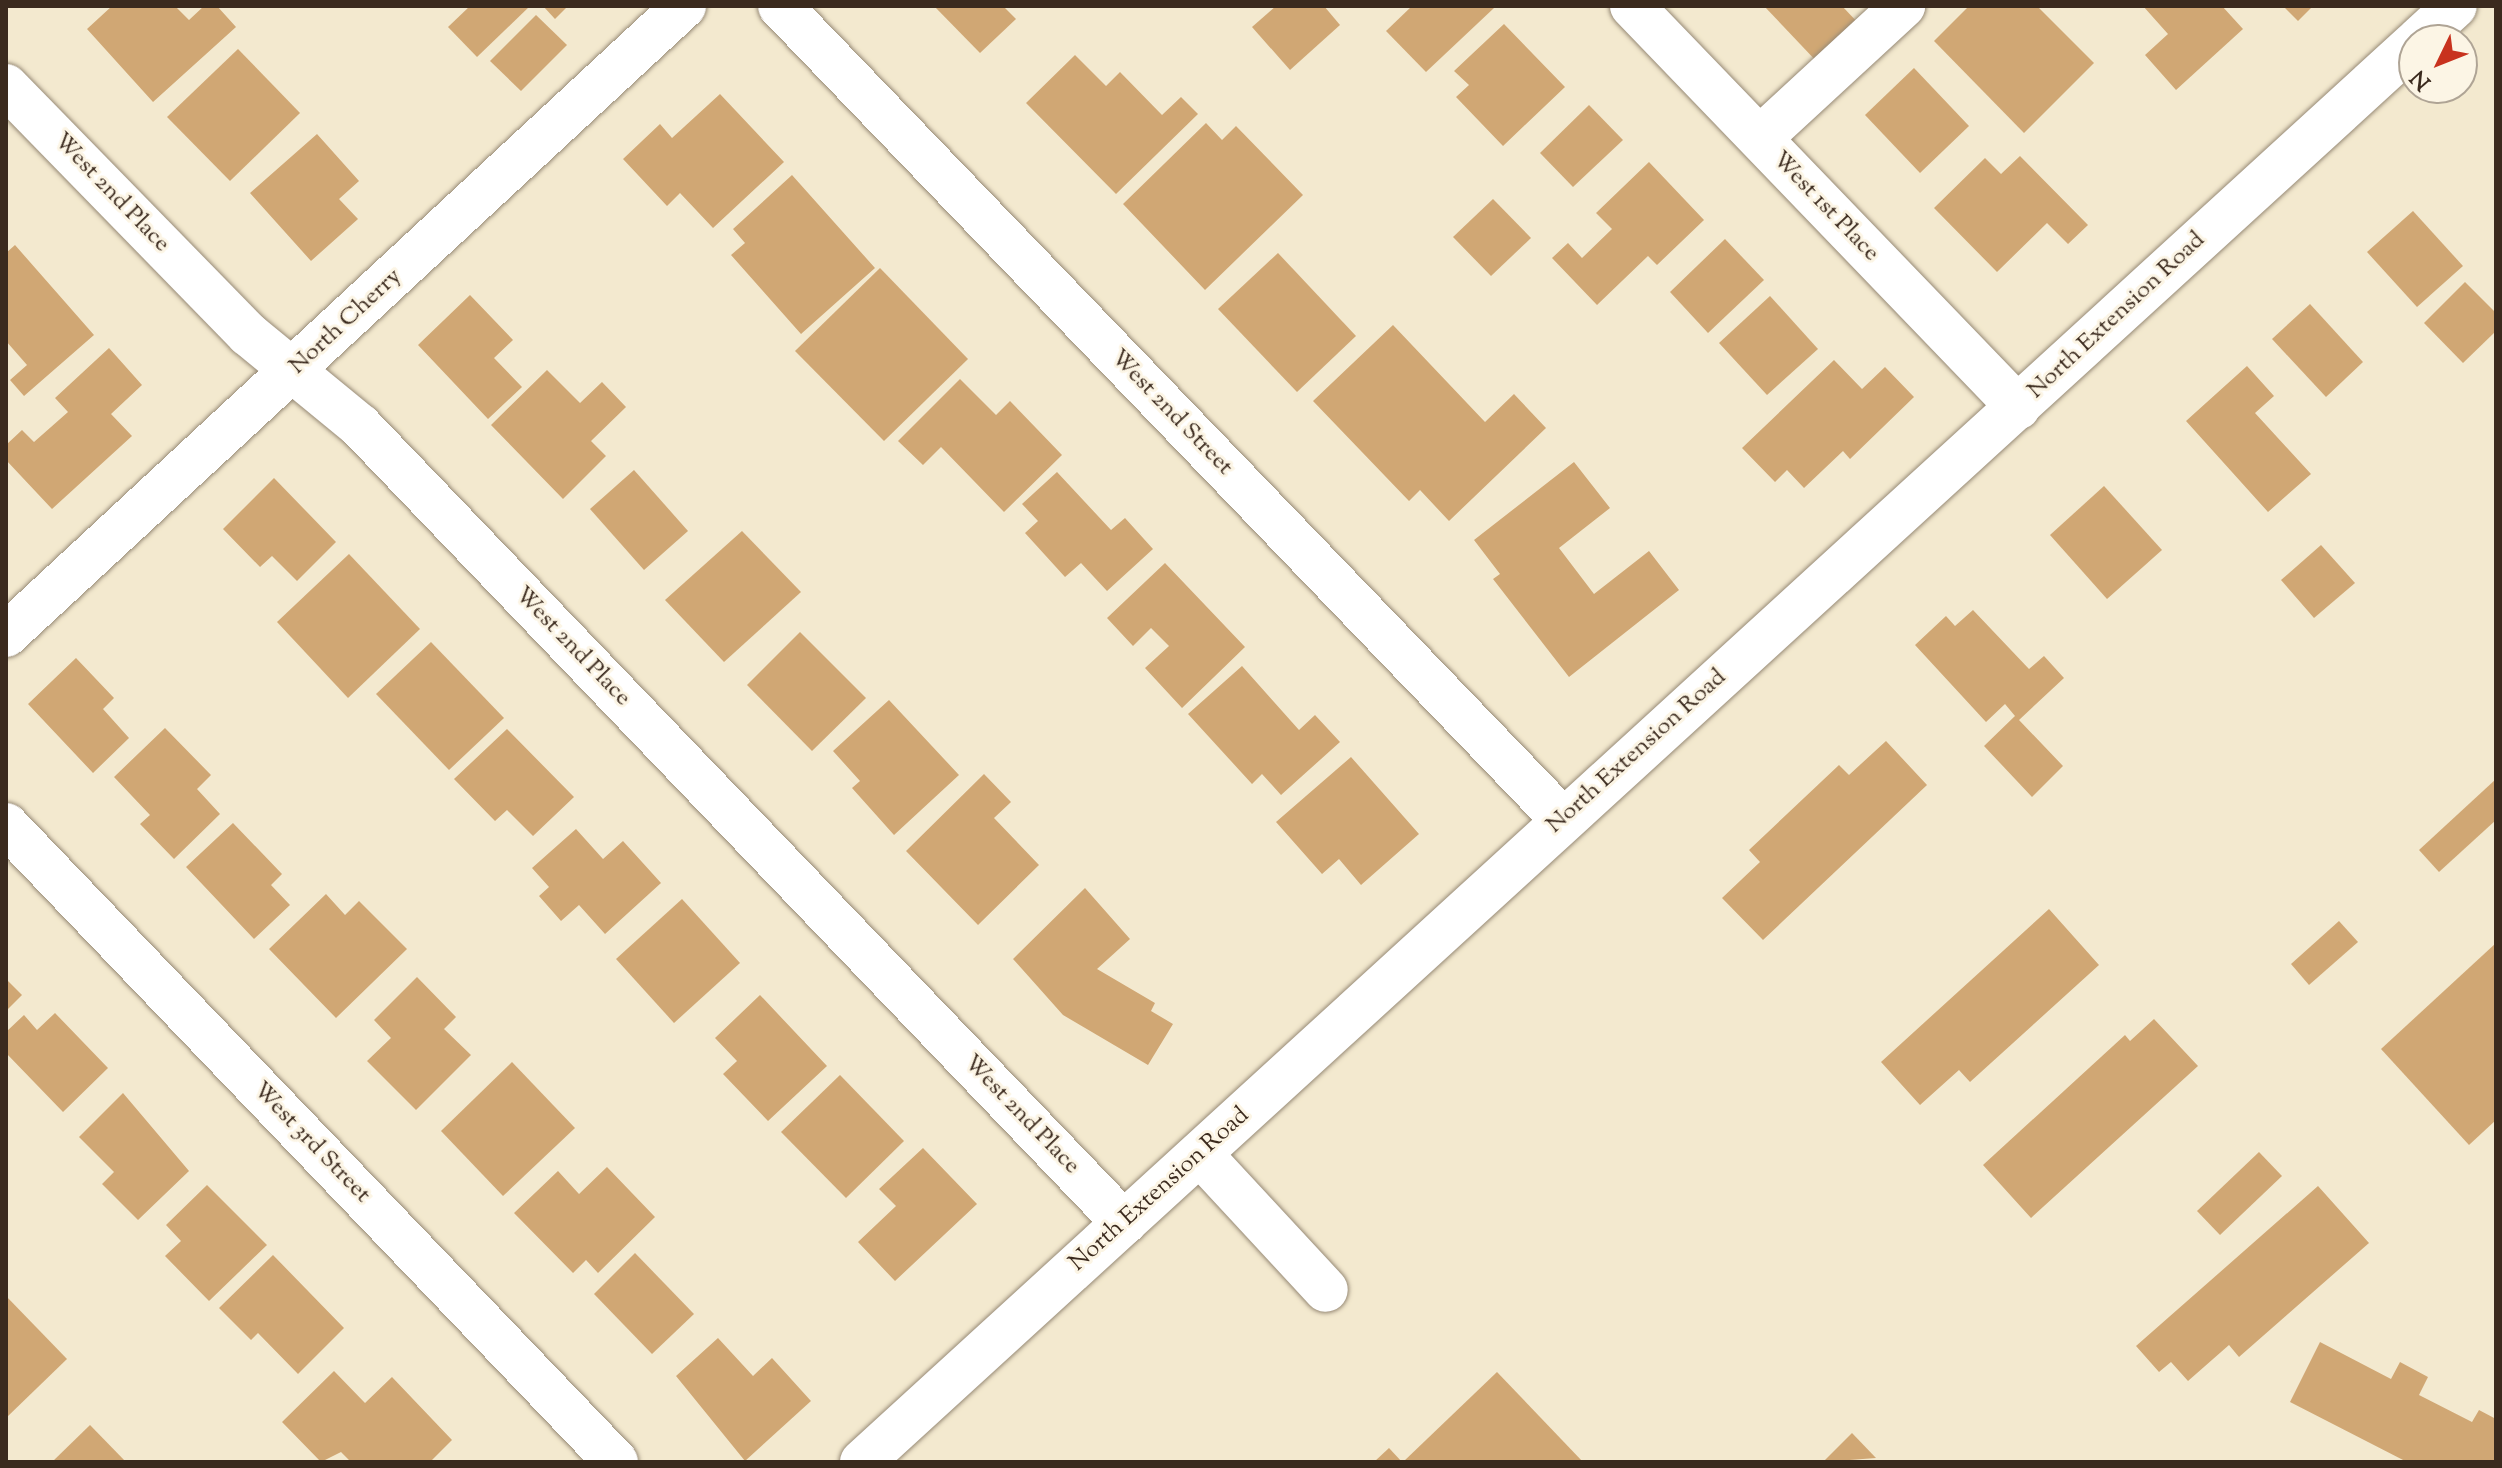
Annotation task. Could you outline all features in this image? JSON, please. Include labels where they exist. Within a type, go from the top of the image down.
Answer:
[{"type":"street","name":"North Cherry","points":[[6,635],[684,6]]},
{"type":"street","name":"West 2nd Street","points":[[780,6],[1563,820]]},
{"type":"street","name":"West 1st Place","points":[[1632,6],[2018,407]]},
{"type":"street","points":[[1760,138],[1903,6]]},
{"type":"street","name":"North Extension Road","points":[[2436,24],[2455,6]]},
{"type":"street","name":"North Extension Road","points":[[862,1462],[2398,59]]},
{"type":"street","name":"West 2nd Place","points":[[6,86],[248,334],[360,426],[1124,1223]]},
{"type":"street","name":"West 3rd Street","points":[[6,825],[616,1462]]},
{"type":"street","points":[[1200,1154],[1326,1290]]},
{"type":"building","points":[[112,6],[175,6],[189,20],[204,6],[217,6],[236,27],[153,102],[87,29]]},
{"type":"building","points":[[470,6],[530,6],[477,57],[448,27]]},
{"type":"building","points":[[543,6],[568,6],[555,19]]},
{"type":"building","points":[[934,6],[1003,6],[1016,19],[980,53]]},
{"type":"building","points":[[1276,6],[1324,6],[1340,25],[1290,70],[1252,27]]},
{"type":"building","points":[[1412,6],[1494,8],[1426,72],[1386,31]]},
{"type":"building","points":[[1764,6],[1842,6],[1860,25],[1819,64]]},
{"type":"building","points":[[1969,6],[2037,6],[2094,63],[2024,133],[1934,41]]},
{"type":"building","points":[[2143,6],[2222,6],[2243,29],[2176,90],[2145,55],[2168,34]]},
{"type":"building","points":[[2283,6],[2313,6],[2298,21]]},
{"type":"building","points":[[536,15],[567,45],[521,91],[490,61]]},
{"type":"building","points":[[1504,24],[1565,87],[1503,146],[1456,97],[1469,85],[1454,71]]},
{"type":"building","points":[[238,49],[300,113],[230,181],[167,117]]},
{"type":"building","points":[[1075,55],[1106,86],[1120,72],[1162,115],[1181,97],[1198,114],[1116,194],[1026,103]]},
{"type":"building","points":[[1914,68],[1969,126],[1920,173],[1865,115]]},
{"type":"building","points":[[720,94],[784,162],[713,228],[680,193],[667,206],[623,159],[660,124],[672,138]]},
{"type":"building","points":[[1589,105],[1623,140],[1573,187],[1540,153]]},
{"type":"building","points":[[1206,123],[1222,140],[1236,126],[1303,195],[1205,290],[1123,204]]},
{"type":"building","points":[[317,134],[359,181],[339,199],[358,219],[311,261],[250,193]]},
{"type":"building","points":[[2020,156],[2088,225],[2068,244],[2047,223],[1997,272],[1934,208],[1985,158],[2001,174]]},
{"type":"building","points":[[1649,162],[1704,220],[1657,265],[1648,256],[1597,305],[1552,258],[1568,243],[1582,258],[1612,229],[1596,213]]},
{"type":"building","points":[[792,175],[875,268],[801,334],[731,255],[745,243],[733,229]]},
{"type":"building","points":[[1493,199],[1531,238],[1491,276],[1453,237]]},
{"type":"building","points":[[2413,211],[2463,266],[2417,307],[2367,252]]},
{"type":"building","points":[[1725,239],[1764,280],[1708,333],[1670,292]]},
{"type":"building","points":[[15,245],[94,335],[24,396],[10,380],[27,365],[6,341],[6,253]]},
{"type":"building","points":[[1278,253],[1356,336],[1297,392],[1218,309]]},
{"type":"building","points":[[880,268],[968,359],[884,441],[795,351]]},
{"type":"building","points":[[2465,282],[2496,313],[2496,331],[2463,363],[2424,323]]},
{"type":"building","points":[[470,295],[513,340],[494,358],[522,387],[488,419],[418,345]]},
{"type":"building","points":[[1770,296],[1818,349],[1767,395],[1719,343]]},
{"type":"building","points":[[2310,304],[2363,362],[2326,397],[2272,339]]},
{"type":"building","points":[[1393,325],[1485,422],[1514,394],[1546,428],[1449,521],[1420,490],[1409,501],[1313,401]]},
{"type":"building","points":[[109,348],[142,385],[111,414],[132,436],[52,509],[6,460],[6,445],[22,430],[34,442],[68,412],[55,398]]},
{"type":"building","points":[[1834,360],[1862,389],[1885,367],[1914,397],[1850,459],[1843,451],[1804,488],[1787,470],[1775,482],[1742,448]]},
{"type":"building","points":[[2247,366],[2274,396],[2255,413],[2311,474],[2268,512],[2186,421]]},
{"type":"building","points":[[547,370],[580,403],[602,382],[626,407],[591,441],[606,456],[563,499],[491,425]]},
{"type":"building","points":[[960,379],[996,415],[1010,401],[1062,455],[1004,512],[941,447],[923,465],[898,441]]},
{"type":"building","points":[[1574,462],[1610,508],[1559,548],[1594,594],[1649,551],[1679,590],[1569,677],[1493,579],[1500,574],[1474,540]]},
{"type":"building","points":[[634,470],[688,531],[644,570],[590,509]]},
{"type":"building","points":[[1057,472],[1111,530],[1125,518],[1153,549],[1107,591],[1081,563],[1065,577],[1025,533],[1038,521],[1022,504]]},
{"type":"building","points":[[274,478],[336,542],[297,581],[272,556],[260,567],[223,529]]},
{"type":"building","points":[[2104,486],[2162,550],[2107,599],[2050,535]]},
{"type":"building","points":[[742,531],[801,592],[724,662],[665,600]]},
{"type":"building","points":[[2321,545],[2355,583],[2314,618],[2281,580]]},
{"type":"building","points":[[349,554],[420,629],[348,698],[277,622]]},
{"type":"building","points":[[1165,563],[1245,647],[1182,708],[1145,668],[1169,646],[1151,628],[1133,646],[1107,618]]},
{"type":"building","points":[[1973,610],[2029,669],[2044,656],[2064,678],[2019,720],[2063,766],[2032,797],[1984,746],[2015,716],[2005,704],[1986,722],[1915,645],[1946,616],[1955,626]]},
{"type":"building","points":[[800,632],[866,698],[812,751],[747,685]]},
{"type":"building","points":[[431,642],[504,718],[449,770],[376,694]]},
{"type":"building","points":[[76,658],[114,698],[103,709],[129,738],[93,773],[28,704]]},
{"type":"building","points":[[1242,666],[1299,730],[1315,715],[1340,742],[1281,795],[1262,774],[1252,784],[1188,714]]},
{"type":"building","points":[[889,700],[959,775],[894,835],[852,788],[860,781],[833,751]]},
{"type":"building","points":[[165,728],[211,775],[197,789],[220,814],[174,859],[140,824],[150,815],[114,777]]},
{"type":"building","points":[[507,729],[574,797],[533,836],[507,810],[495,821],[454,779]]},
{"type":"building","points":[[1886,741],[1927,785],[1763,940],[1722,898],[1760,862],[1749,850],[1839,765],[1849,775]]},
{"type":"building","points":[[1351,757],[1419,834],[1361,885],[1339,859],[1322,874],[1276,822]]},
{"type":"building","points":[[984,774],[1011,802],[994,818],[1039,865],[978,925],[906,851]]},
{"type":"building","points":[[2496,779],[2496,820],[2439,872],[2419,850]]},
{"type":"building","points":[[233,823],[282,874],[271,885],[290,905],[254,939],[186,867]]},
{"type":"building","points":[[576,829],[603,859],[623,841],[661,883],[605,934],[579,905],[561,921],[539,896],[549,887],[532,868]]},
{"type":"building","points":[[1085,888],[1130,939],[1097,969],[1155,1003],[1151,1011],[1173,1024],[1148,1065],[1063,1015],[1013,959]]},
{"type":"building","points":[[326,894],[345,915],[359,901],[407,949],[336,1018],[269,949]]},
{"type":"building","points":[[682,899],[740,963],[674,1023],[616,959]]},
{"type":"building","points":[[2049,909],[2099,965],[1970,1082],[1959,1070],[1920,1105],[1881,1062]]},
{"type":"building","points":[[2339,921],[2358,942],[2309,985],[2291,964]]},
{"type":"building","points":[[2496,943],[2496,1120],[2469,1145],[2381,1049]]},
{"type":"building","points":[[417,977],[456,1017],[444,1029],[471,1055],[416,1110],[367,1061],[391,1038],[374,1020]]},
{"type":"building","points":[[6,979],[22,995],[6,1011]]},
{"type":"building","points":[[760,995],[827,1066],[768,1121],[723,1074],[737,1061],[715,1038]]},
{"type":"building","points":[[55,1013],[108,1068],[63,1112],[6,1053],[6,1032],[24,1015],[37,1030]]},
{"type":"building","points":[[2154,1019],[2198,1066],[2031,1218],[1983,1165],[2125,1035],[2130,1041]]},
{"type":"building","points":[[512,1062],[575,1128],[503,1196],[441,1131]]},
{"type":"building","points":[[840,1075],[904,1141],[846,1198],[781,1132]]},
{"type":"building","points":[[123,1093],[189,1171],[138,1220],[102,1184],[114,1172],[79,1137]]},
{"type":"building","points":[[923,1148],[977,1204],[895,1281],[858,1242],[896,1206],[879,1189]]},
{"type":"building","points":[[2259,1152],[2282,1176],[2220,1235],[2197,1211]]},
{"type":"building","points":[[607,1167],[655,1217],[598,1273],[586,1260],[573,1273],[514,1213],[558,1171],[579,1194]]},
{"type":"building","points":[[207,1185],[267,1245],[209,1301],[165,1256],[181,1241],[166,1225]]},
{"type":"building","points":[[2318,1186],[2369,1243],[2239,1357],[2229,1345],[2188,1381],[2171,1362],[2159,1372],[2136,1346]]},
{"type":"building","points":[[635,1253],[694,1314],[652,1354],[594,1294]]},
{"type":"building","points":[[273,1255],[344,1328],[298,1374],[258,1333],[251,1340],[219,1308]]},
{"type":"building","points":[[6,1296],[67,1359],[6,1418]]},
{"type":"building","points":[[718,1338],[753,1376],[772,1358],[811,1401],[745,1461],[676,1376]]},
{"type":"building","points":[[2320,1342],[2391,1379],[2400,1362],[2428,1377],[2419,1395],[2472,1422],[2479,1410],[2496,1419],[2496,1462],[2407,1462],[2290,1402]]},
{"type":"building","points":[[334,1371],[365,1403],[392,1377],[452,1440],[430,1462],[351,1462],[341,1452],[321,1462],[282,1422]]},
{"type":"building","points":[[1497,1372],[1583,1462],[1403,1462]]},
{"type":"building","points":[[90,1425],[126,1462],[52,1462]]},
{"type":"building","points":[[1852,1433],[1876,1458],[1823,1462]]},
{"type":"building","points":[[1389,1448],[1402,1462],[1374,1462]]}]
